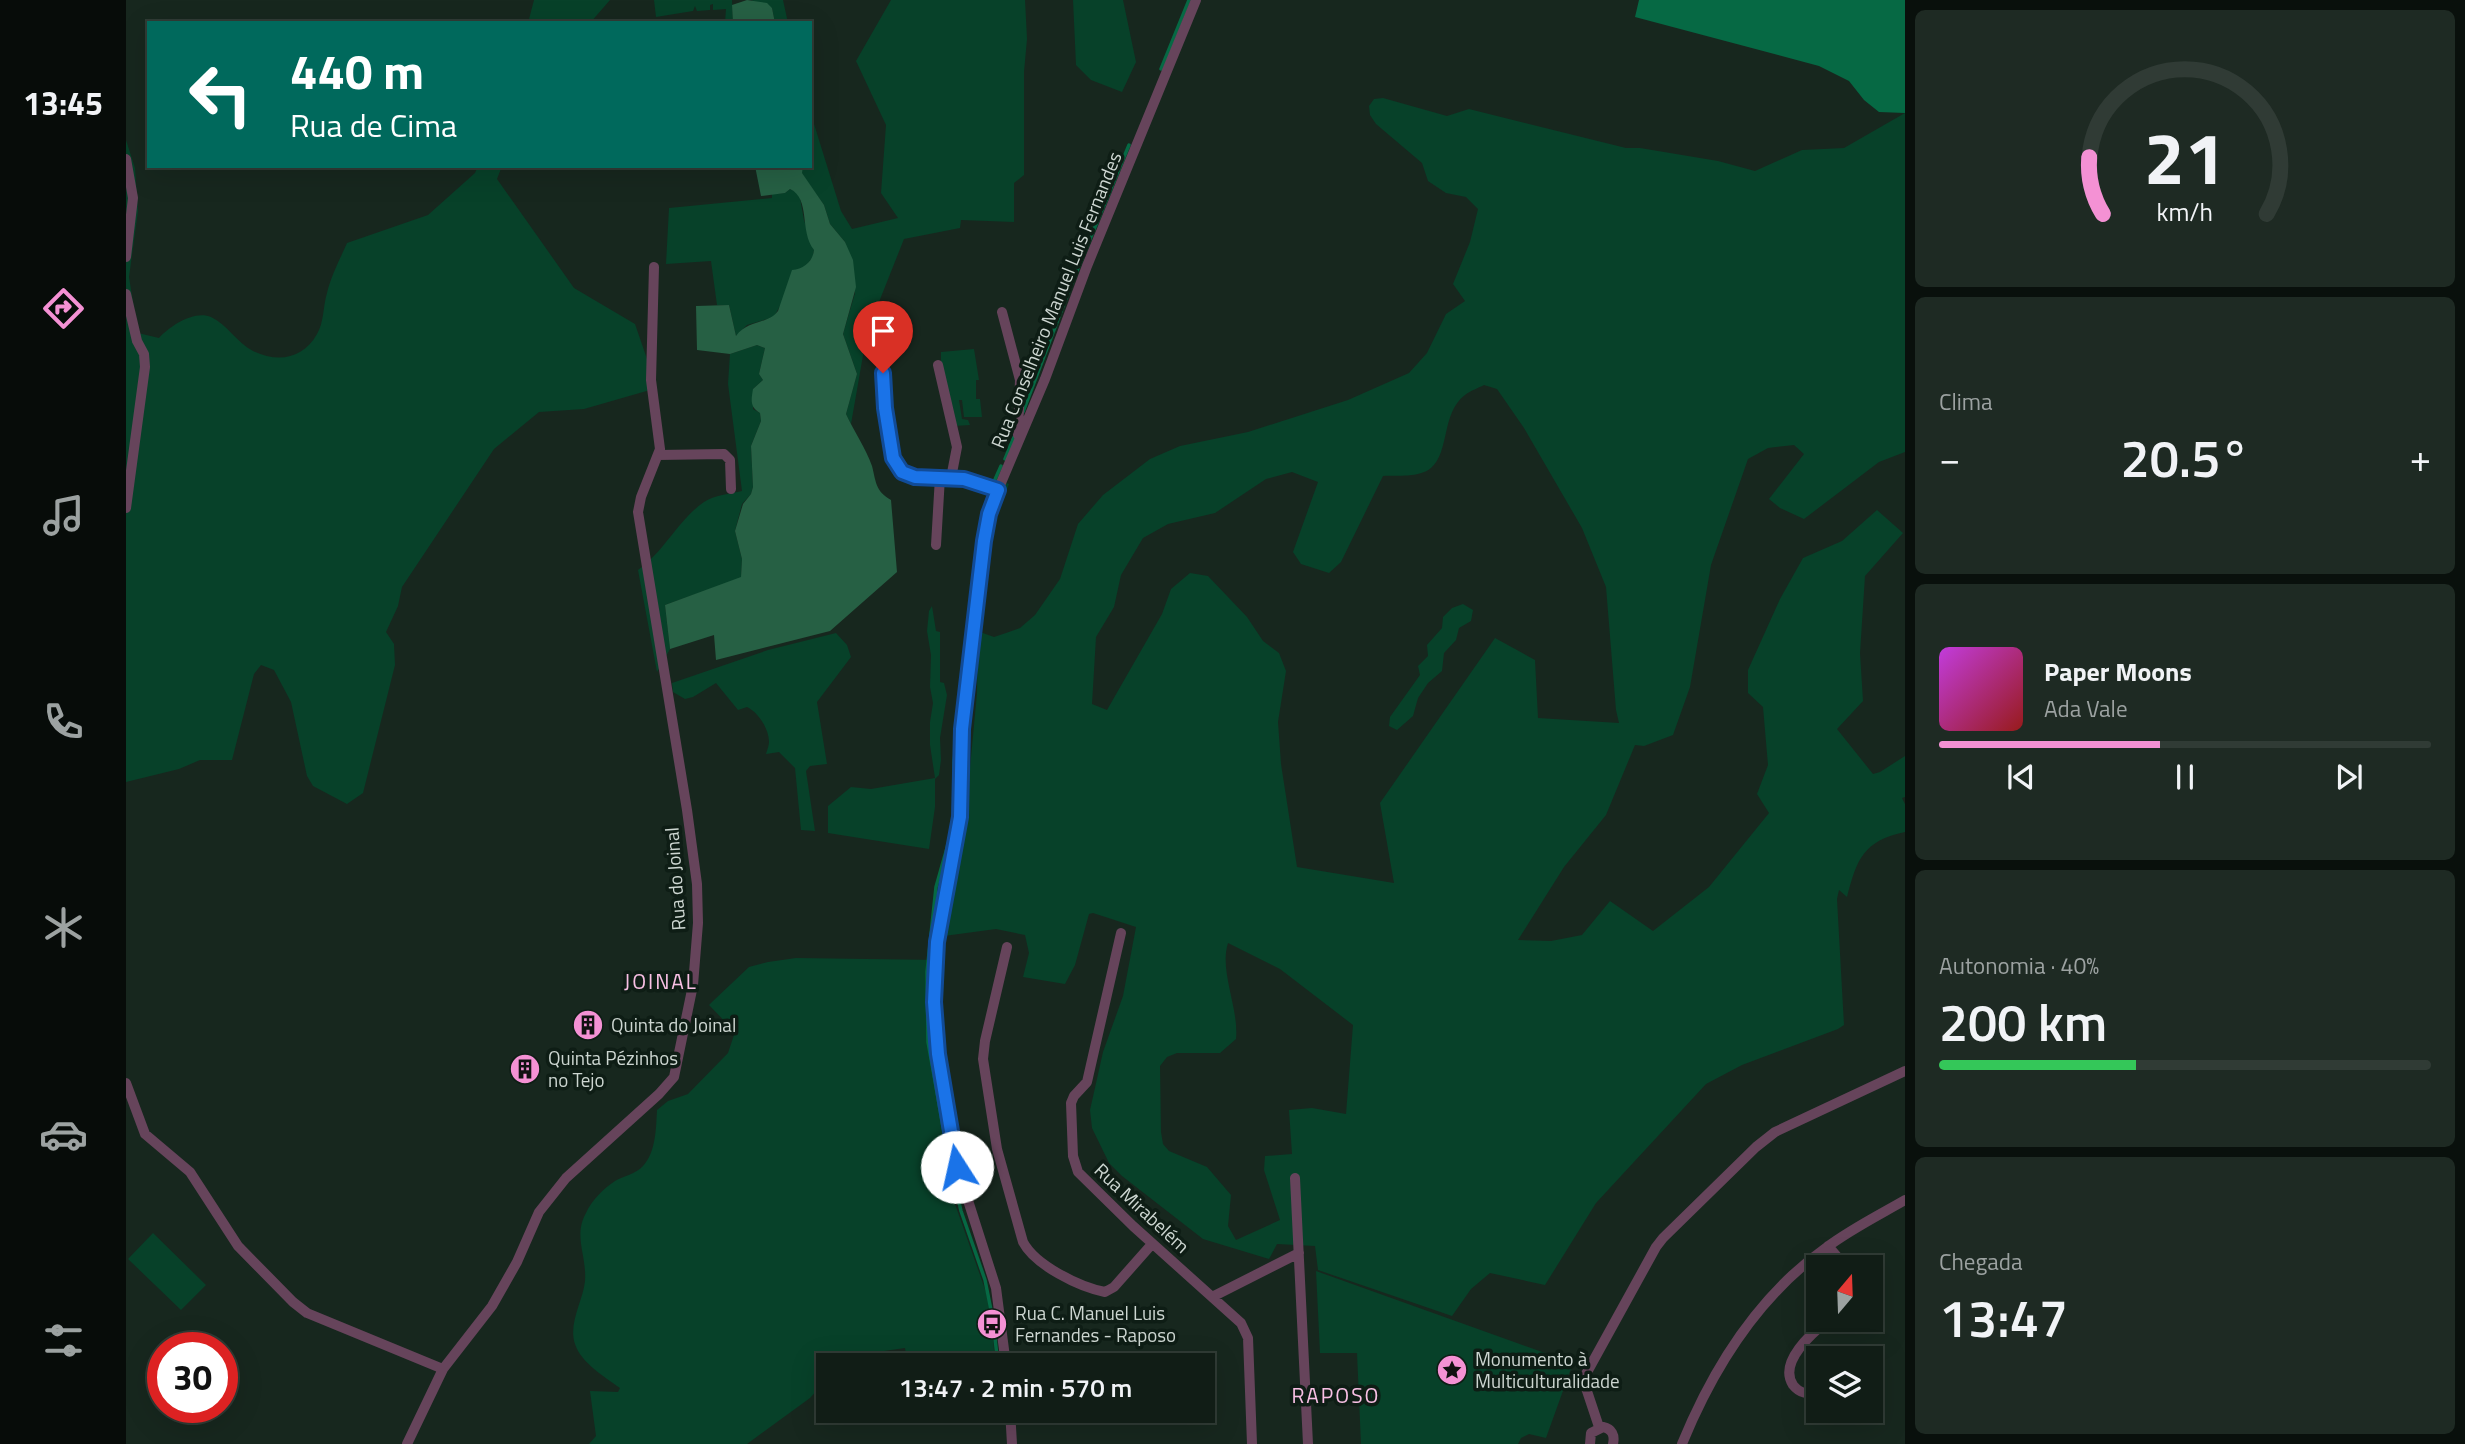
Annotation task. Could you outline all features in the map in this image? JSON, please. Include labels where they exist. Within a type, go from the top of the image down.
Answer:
[{"type":"street","name":"Rua Conselheiro Manuel Luis Fernandes","points":[[1004,1353],[996,1288],[957,1167],[938,1054],[934,1002],[937,942],[959,824],[962,729],[986,528],[998,490],[1045,379],[1087,266],[1196,0]]},
{"type":"street","points":[[126,159],[133,198],[126,257]]},
{"type":"street","name":"Rua do Joinal","points":[[407,1444],[443,1370],[492,1306],[517,1262],[539,1212],[566,1178],[659,1094],[674,1077],[693,985],[698,923],[697,884],[687,810],[638,512],[640,497],[660,449],[651,380],[654,267]]},
{"type":"street","points":[[126,294],[137,341],[144,354],[145,367],[126,508]]},
{"type":"street","points":[[1002,312],[1020,380],[1018,441]]},
{"type":"street","points":[[938,365],[957,447],[951,478]]},
{"type":"street","points":[[883,373],[885,408],[896,465],[902,472],[909,476],[977,482],[998,490]]},
{"type":"street","points":[[658,455],[724,454],[730,460],[731,489]]},
{"type":"street","points":[[936,545],[940,477]]},
{"type":"street","name":"Rua Mirabelém","points":[[1121,933],[1087,1082],[1073,1096],[1071,1103],[1075,1167],[1152,1244],[1237,1319],[1246,1333],[1252,1444]]},
{"type":"street","points":[[1007,947],[985,1041],[984,1059],[997,1149],[1023,1242],[1029,1254],[1039,1262],[1086,1286],[1105,1292],[1114,1287],[1152,1244]]},
{"type":"street","points":[[1599,1427],[1585,1385],[1586,1374],[1663,1238],[1756,1147],[1776,1132],[1905,1071]]},
{"type":"street","points":[[126,1083],[145,1134],[190,1172],[238,1247],[293,1302],[307,1312],[443,1370]]},
{"type":"street","points":[[1295,1178],[1308,1444]]},
{"type":"street","points":[[1682,1444],[1713,1379],[1748,1325],[1790,1278],[1828,1246],[1905,1200]]},
{"type":"street","points":[[1828,1246],[1836,1255]]},
{"type":"street","points":[[1212,1297],[1299,1253]]},
{"type":"street","points":[[1806,1393],[1797,1390],[1790,1380],[1789,1369],[1792,1359],[1817,1332]]},
{"type":"street","points":[[1011,1423],[1012,1444]]},
{"type":"street","points":[[1590,1444],[1591,1433],[1599,1427],[1612,1432],[1614,1444]]},
{"type":"shaded area","points":[[534,0],[610,0],[592,21],[529,21]]},
{"type":"shaded area","points":[[654,0],[732,0],[733,21],[725,21],[726,9],[713,10],[713,4],[710,5],[710,10],[697,11],[695,6],[693,11],[656,17]]},
{"type":"shaded area","points":[[747,0],[767,3],[772,8],[775,21],[733,21],[732,5]]},
{"type":"shaded area","points":[[751,0],[783,0],[788,21],[775,21],[772,8]]},
{"type":"shaded area","points":[[891,0],[1025,0],[1027,39],[1024,72],[1024,175],[1014,183],[1014,222],[961,220],[960,228],[904,239],[865,344],[851,424],[846,414],[857,374],[843,334],[855,293],[845,242],[830,224],[824,205],[801,173],[802,168],[812,168],[812,117],[841,211],[852,229],[898,218],[881,193],[886,125],[856,61]]},
{"type":"shaded area","points":[[1073,0],[1123,0],[1136,62],[1122,92],[1091,80],[1076,65]]},
{"type":"shaded area","points":[[1639,0],[1905,0],[1905,113],[1879,112],[1864,100],[1849,81],[1819,66],[1635,17]]},
{"type":"shaded area","points":[[1383,98],[1447,116],[1469,109],[1626,148],[1718,161],[1755,171],[1802,150],[1844,148],[1905,113],[1905,452],[1879,462],[1804,519],[1780,508],[1769,499],[1804,454],[1794,445],[1768,448],[1748,459],[1711,565],[1690,687],[1673,735],[1644,746],[1635,745],[1606,815],[1564,867],[1518,940],[1551,941],[1582,935],[1610,901],[1653,931],[1709,887],[1769,813],[1757,794],[1768,765],[1763,707],[1748,693],[1748,670],[1780,599],[1803,558],[1842,541],[1877,510],[1903,533],[1865,576],[1860,653],[1863,701],[1837,729],[1873,774],[1905,756],[1905,797],[1902,798],[1905,804],[1905,832],[1871,847],[1854,872],[1847,897],[1839,890],[1837,899],[1844,1025],[1742,1065],[1706,1084],[1596,1203],[1545,1285],[1490,1273],[1471,1289],[1452,1316],[1318,1270],[1315,1246],[1277,1244],[1269,1259],[1203,1239],[1109,1163],[1092,1128],[1090,1110],[1103,1052],[1123,996],[1136,927],[1089,914],[1075,965],[1065,984],[1023,977],[1029,953],[1025,935],[996,929],[944,936],[964,832],[977,693],[978,630],[992,524],[1006,483],[1009,484],[993,525],[980,632],[994,637],[1020,628],[1035,615],[1060,579],[1078,524],[1103,495],[1150,459],[1180,446],[1248,432],[1348,400],[1409,373],[1427,353],[1446,314],[1465,301],[1453,284],[1470,242],[1478,209],[1466,197],[1446,193],[1428,181],[1422,163],[1376,124],[1370,115],[1369,106],[1374,99]],"holes":[[[1484,385],[1497,389],[1524,428],[1582,528],[1606,587],[1619,723],[1538,718],[1535,660],[1495,638],[1380,803],[1394,883],[1297,867],[1281,764],[1278,722],[1286,671],[1279,653],[1263,641],[1247,617],[1208,576],[1190,573],[1171,589],[1162,614],[1107,710],[1092,704],[1096,637],[1114,607],[1121,575],[1143,538],[1168,524],[1215,513],[1266,479],[1292,472],[1318,482],[1293,552],[1301,564],[1329,573],[1341,562],[1383,476],[1414,475],[1431,468],[1441,452],[1457,403]],[[1228,943],[1280,969],[1353,1025],[1346,1114],[1312,1108],[1289,1110],[1292,1154],[1265,1156],[1264,1170],[1280,1220],[1236,1240],[1228,1226],[1231,1195],[1207,1167],[1169,1151],[1163,1144],[1161,1132],[1160,1066],[1167,1057],[1177,1053],[1220,1053],[1236,1039],[1235,1014],[1227,977]]]},
{"type":"shaded area","points":[[126,140],[135,168],[138,211],[129,277],[138,333],[159,338],[183,320],[204,315],[217,320],[253,351],[272,357],[297,354],[305,349],[319,330],[329,287],[347,243],[428,215],[475,173],[477,168],[501,168],[497,179],[574,288],[635,324],[657,388],[584,409],[539,412],[494,449],[402,587],[398,606],[386,632],[394,644],[395,665],[363,793],[347,804],[313,786],[307,776],[291,702],[274,670],[261,665],[254,674],[232,760],[200,760],[179,769],[126,782]]},
{"type":"shaded area","points":[[755,168],[803,168],[802,173],[824,205],[830,224],[845,242],[853,260],[856,287],[843,334],[857,374],[846,414],[872,466],[879,489],[891,500],[897,572],[830,631],[716,660],[714,635],[670,649],[665,605],[741,577],[742,559],[735,531],[743,504],[753,487],[751,446],[761,421],[760,413],[753,406],[752,397],[753,389],[763,380],[759,374],[765,348],[757,345],[730,354],[697,350],[696,306],[729,305],[736,336],[746,327],[769,318],[778,311],[792,270],[807,264],[814,250],[807,234],[803,208],[796,194],[790,189],[785,193],[761,196]]},
{"type":"shaded area","points":[[790,189],[800,198],[814,250],[813,257],[799,270],[774,317],[747,325],[736,336],[729,305],[717,305],[711,261],[666,264],[669,208],[772,198],[772,194],[785,193]]},
{"type":"shaded area","points":[[757,345],[765,348],[759,374],[763,380],[753,389],[753,409],[760,413],[761,421],[751,446],[753,487],[751,494],[742,504],[735,531],[742,559],[741,578],[665,605],[670,649],[657,672],[638,570],[704,502],[717,496],[742,491],[728,384],[730,354]]},
{"type":"shaded area","points":[[974,349],[979,380],[976,380],[976,399],[980,399],[982,417],[964,417],[962,400],[959,400],[962,419],[968,420],[970,425],[954,426],[941,365],[941,352]]},
{"type":"shaded area","points":[[1463,604],[1473,610],[1471,621],[1459,628],[1456,640],[1444,653],[1442,671],[1428,683],[1418,698],[1413,716],[1397,730],[1389,726],[1390,717],[1420,675],[1418,666],[1428,656],[1427,645],[1442,628],[1443,617],[1452,608]]},
{"type":"shaded area","points":[[932,606],[936,631],[940,632],[940,682],[944,683],[947,695],[940,738],[939,775],[935,779],[935,807],[929,849],[828,833],[828,806],[851,787],[871,789],[935,778],[930,745],[933,703],[927,631]]},
{"type":"shaded area","points":[[836,633],[847,645],[851,657],[817,702],[827,764],[810,766],[806,771],[815,831],[801,830],[795,768],[779,752],[766,754],[769,737],[759,717],[747,707],[738,710],[716,683],[685,699],[673,692],[672,683],[768,650]]},
{"type":"shaded area","points":[[796,958],[940,960],[927,1017],[927,1041],[955,1204],[986,1292],[994,1353],[906,1353],[905,1348],[870,1353],[816,1353],[816,1391],[747,1444],[589,1444],[596,1436],[590,1391],[618,1392],[620,1388],[582,1357],[573,1336],[585,1281],[580,1238],[582,1222],[588,1208],[602,1191],[643,1166],[651,1154],[657,1110],[668,1101],[688,1094],[728,1053],[735,1032],[709,1005],[749,967]]},
{"type":"shaded area","points":[[153,1233],[206,1285],[181,1310],[128,1259]]},
{"type":"shaded area","points":[[1316,1271],[1573,1363],[1546,1438],[1529,1434],[1521,1438],[1518,1444],[1361,1444],[1357,1353],[1320,1353]]},
{"type":"waterway","points":[[1161,69],[1189,0]]},
{"type":"waterway","points":[[1023,412],[1071,285],[1129,145]]},
{"type":"waterway","points":[[1005,459],[1014,437]]},
{"type":"waterway","points":[[993,484],[1001,466]]},
{"type":"waterway","points":[[967,632],[954,763],[954,823],[936,887],[927,972],[928,1042],[948,1155],[961,1211],[985,1280],[997,1353]]},
{"type":"place","name":"Quinta do Joinal","points":[[588,1025]]},
{"type":"place","name":"Quinta Pézinhos no Tejo","points":[[525,1069]]},
{"type":"place","name":"Rua C. Manuel Luis Fernandes - Raposo","points":[[992,1324]]},
{"type":"place","name":"Monumento à Multiculturalidade","points":[[1452,1370]]},
{"type":"district","name":"JOINAL","points":[[661,982]]},
{"type":"district","name":"RAPOSO","points":[[1336,1396]]},
{"type":"route","points":[[883,373],[885,408],[893,458],[902,472],[915,477],[964,479],[998,490],[989,514],[984,541],[962,729],[958,831],[937,942],[934,1002],[938,1054],[957,1167]]}]
